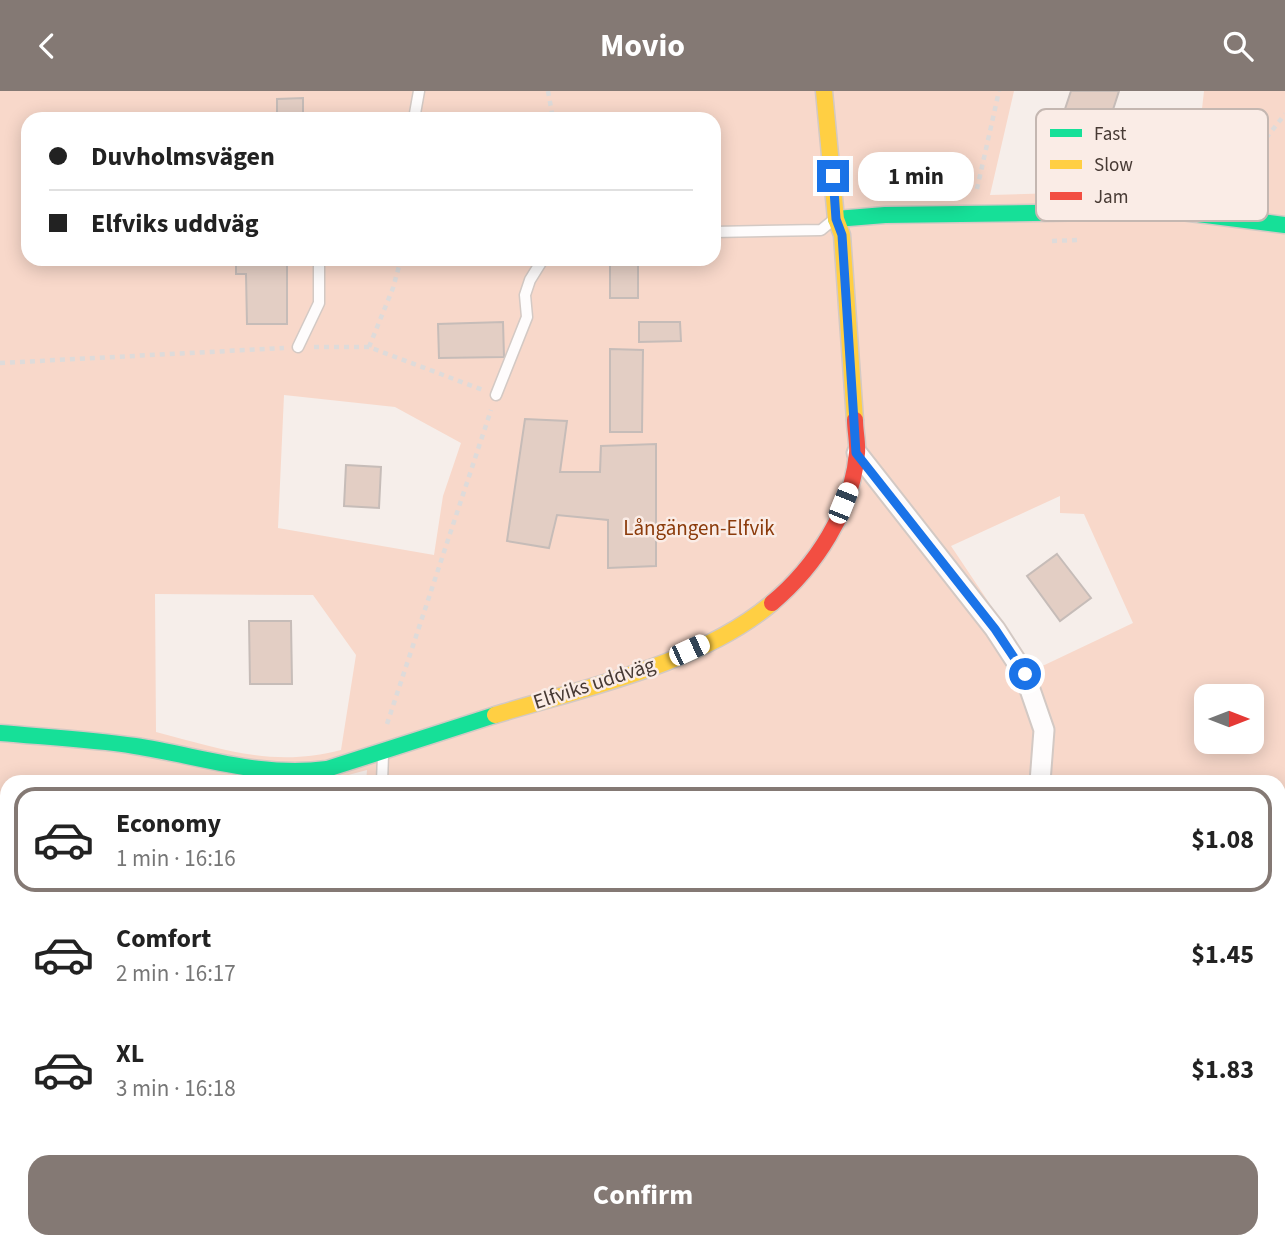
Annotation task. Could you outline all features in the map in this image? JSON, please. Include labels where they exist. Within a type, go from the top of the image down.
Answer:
[{"type":"street","name":"Elfviks uddväg","points":[[0,733],[116,743],[242,770],[301,774],[327,769],[641,670],[753,619],[794,585],[808,569],[836,519],[850,486],[856,453],[842,235],[836,219],[824,91]]},
{"type":"street","points":[[836,219],[1036,213]]},
{"type":"street","points":[[1259,221],[1285,225]]},
{"type":"street","points":[[856,453],[995,629],[1025,674],[1044,730],[1041,775]]},
{"type":"lane","points":[[414,112],[419,91]]},
{"type":"lane","points":[[721,232],[821,230],[836,219]]},
{"type":"lane","points":[[298,347],[319,303],[319,266]]},
{"type":"lane","points":[[496,395],[527,317],[525,295],[539,266]]},
{"type":"lane","points":[[382,775],[384,749]]},
{"type":"path","points":[[548,91],[552,112]]},
{"type":"path","points":[[971,213],[999,91]]},
{"type":"path","points":[[1268,136],[1285,114]]},
{"type":"path","points":[[369,347],[399,266]]},
{"type":"path","points":[[0,363],[298,347],[369,347],[496,395],[385,730],[384,749]]},
{"type":"green space","name":"Långängen-Elfvik","points":[[0,91],[1014,91],[990,195],[1036,194],[1036,221],[1268,221],[1268,109],[1202,109],[1204,91],[1285,91],[1285,775],[367,775],[367,770],[348,775],[0,775]],"holes":[[[284,395],[395,407],[461,443],[443,496],[434,555],[278,528]],[[1060,496],[1060,513],[1084,514],[1133,623],[1034,670],[951,546]],[[155,594],[313,595],[356,655],[341,750],[316,755],[270,757],[225,750],[156,732]]]},
{"type":"building","points":[[1071,91],[1119,91],[1113,109],[1065,109]]},
{"type":"building","points":[[303,98],[303,112],[277,112],[277,99]]},
{"type":"building","points":[[236,266],[287,266],[287,324],[247,324],[246,274],[236,274]]},
{"type":"building","points":[[610,266],[638,266],[638,298],[610,298]]},
{"type":"building","points":[[503,322],[504,357],[439,358],[438,324]]},
{"type":"building","points":[[639,322],[680,322],[681,341],[639,342]]},
{"type":"building","points":[[610,349],[643,350],[642,432],[610,432]]},
{"type":"building","points":[[525,419],[567,421],[560,472],[600,472],[601,446],[656,444],[656,566],[608,568],[608,520],[557,515],[549,548],[507,541]]},
{"type":"building","points":[[346,465],[381,467],[379,508],[344,506]]},
{"type":"building","points":[[1057,554],[1091,598],[1060,621],[1027,576]]},
{"type":"building","points":[[249,621],[291,621],[292,684],[250,684]]},
{"type":"traffic: fast","points":[[836,219],[885,215],[1036,213]]},
{"type":"traffic: fast","points":[[1253,221],[1285,225]]},
{"type":"traffic: fast","points":[[0,733],[118,744],[230,765],[302,771],[327,769],[495,715]]},
{"type":"traffic: slow","points":[[824,91],[836,219],[842,235],[855,420]]},
{"type":"traffic: slow","points":[[495,715],[603,684],[676,658],[743,624],[772,603]]},
{"type":"traffic: jam","points":[[772,603],[803,573],[829,536],[839,516],[854,475],[857,449],[855,420]]},
{"type":"route","points":[[833,176],[836,219],[842,235],[856,453],[995,629],[1025,674]]}]
